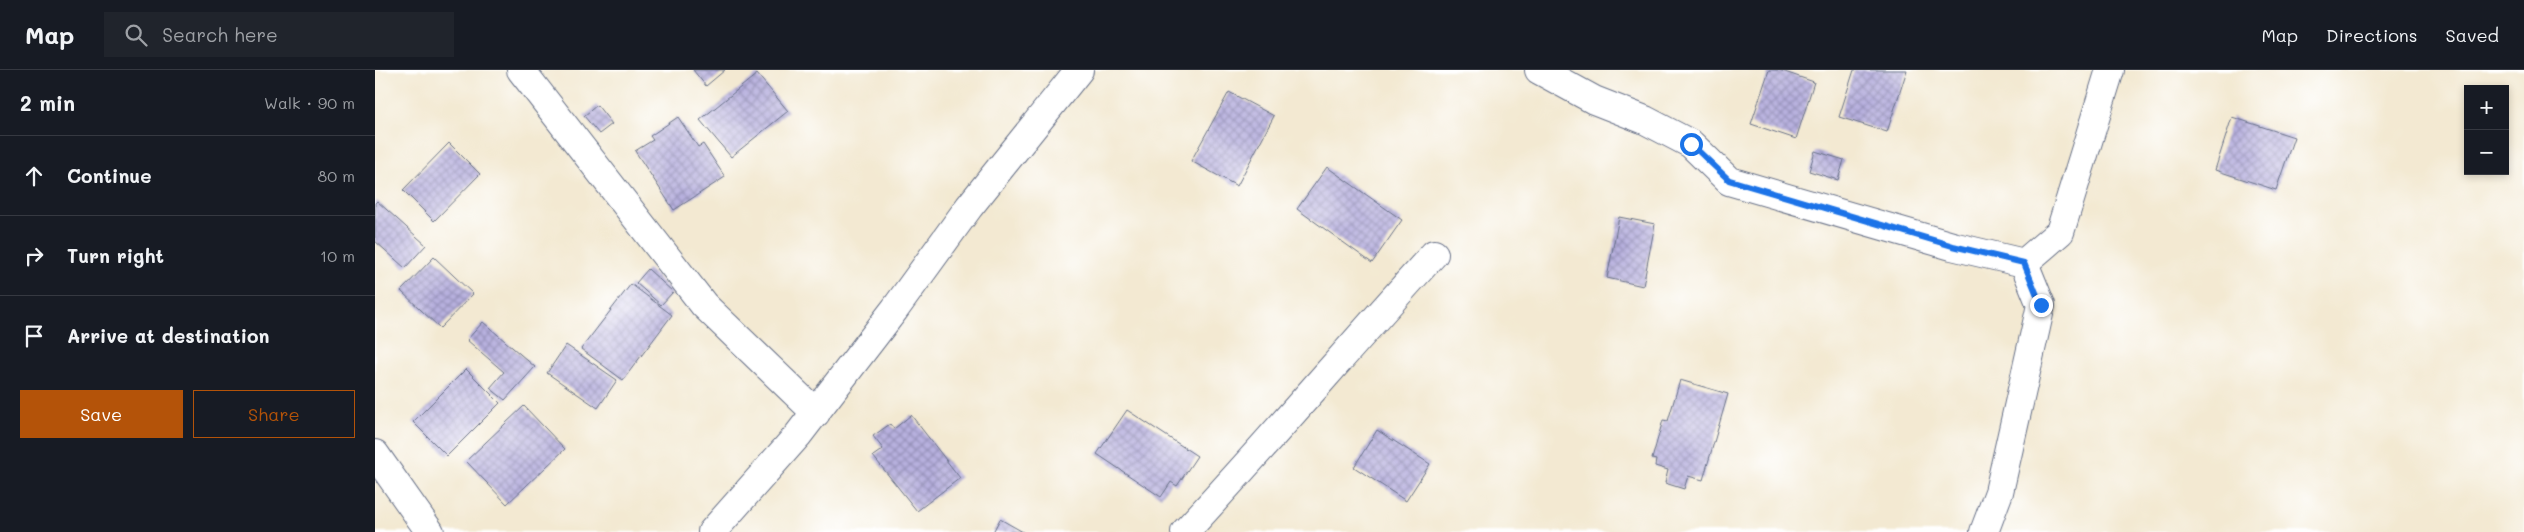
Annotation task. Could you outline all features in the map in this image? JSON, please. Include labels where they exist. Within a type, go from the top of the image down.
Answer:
[{"type":"street","points":[[521,70],[704,305],[816,413]]},
{"type":"street","points":[[712,532],[816,413],[969,207],[1079,70]]},
{"type":"street","points":[[1539,70],[1594,100],[1645,120],[1691,144],[1729,180],[1953,246],[2024,263]]},
{"type":"street","points":[[2024,263],[2060,232],[2110,70]]},
{"type":"street","points":[[1185,532],[1268,443],[1434,254]]},
{"type":"street","points":[[1984,532],[1999,492],[2041,305],[2024,263]]},
{"type":"street","points":[[375,454],[430,532]]},
{"type":"building","points":[[693,70],[725,70],[706,86]]},
{"type":"building","points":[[1769,70],[1779,70],[1814,82],[1796,139],[1751,124]]},
{"type":"building","points":[[1854,70],[1907,70],[1887,132],[1839,117]]},
{"type":"building","points":[[757,74],[788,111],[731,157],[700,120]]},
{"type":"building","points":[[1229,92],[1274,116],[1237,186],[1191,161]]},
{"type":"building","points":[[597,105],[612,124],[599,134],[584,116]]},
{"type":"building","points":[[678,117],[698,147],[703,144],[725,177],[674,210],[635,151],[653,140],[650,136]]},
{"type":"building","points":[[2232,117],[2294,137],[2276,190],[2215,170]]},
{"type":"building","points":[[449,143],[480,174],[434,221],[403,190]]},
{"type":"building","points":[[1815,151],[1844,160],[1838,180],[1809,171]]},
{"type":"building","points":[[1327,167],[1402,220],[1372,263],[1297,209]]},
{"type":"building","points":[[377,201],[426,245],[405,268],[375,241],[375,203]]},
{"type":"building","points":[[1619,217],[1655,224],[1643,286],[1607,278]]},
{"type":"building","points":[[434,257],[473,294],[440,328],[401,291]]},
{"type":"building","points":[[648,269],[673,292],[661,305],[636,283]]},
{"type":"building","points":[[631,284],[672,315],[623,380],[581,349]]},
{"type":"building","points":[[483,322],[535,367],[505,400],[490,388],[504,372],[467,340]]},
{"type":"building","points":[[566,345],[617,380],[598,408],[547,373]]},
{"type":"building","points":[[466,369],[500,403],[447,456],[413,422]]},
{"type":"building","points":[[1680,380],[1728,394],[1703,480],[1688,476],[1684,489],[1665,483],[1668,470],[1655,466],[1656,460],[1652,459],[1663,420],[1668,421]]},
{"type":"building","points":[[524,406],[565,449],[507,504],[466,461]]},
{"type":"building","points":[[1127,410],[1197,456],[1177,486],[1171,482],[1161,497],[1097,454]]},
{"type":"building","points":[[911,415],[960,478],[917,511],[873,456],[883,449],[873,436],[890,424],[894,429]]},
{"type":"building","points":[[1377,430],[1430,464],[1406,501],[1354,467]]},
{"type":"building","points":[[1000,519],[1023,532],[993,532]]},
{"type":"route","points":[[1691,144],[1729,180],[1953,246],[2024,263],[2041,305]]}]
